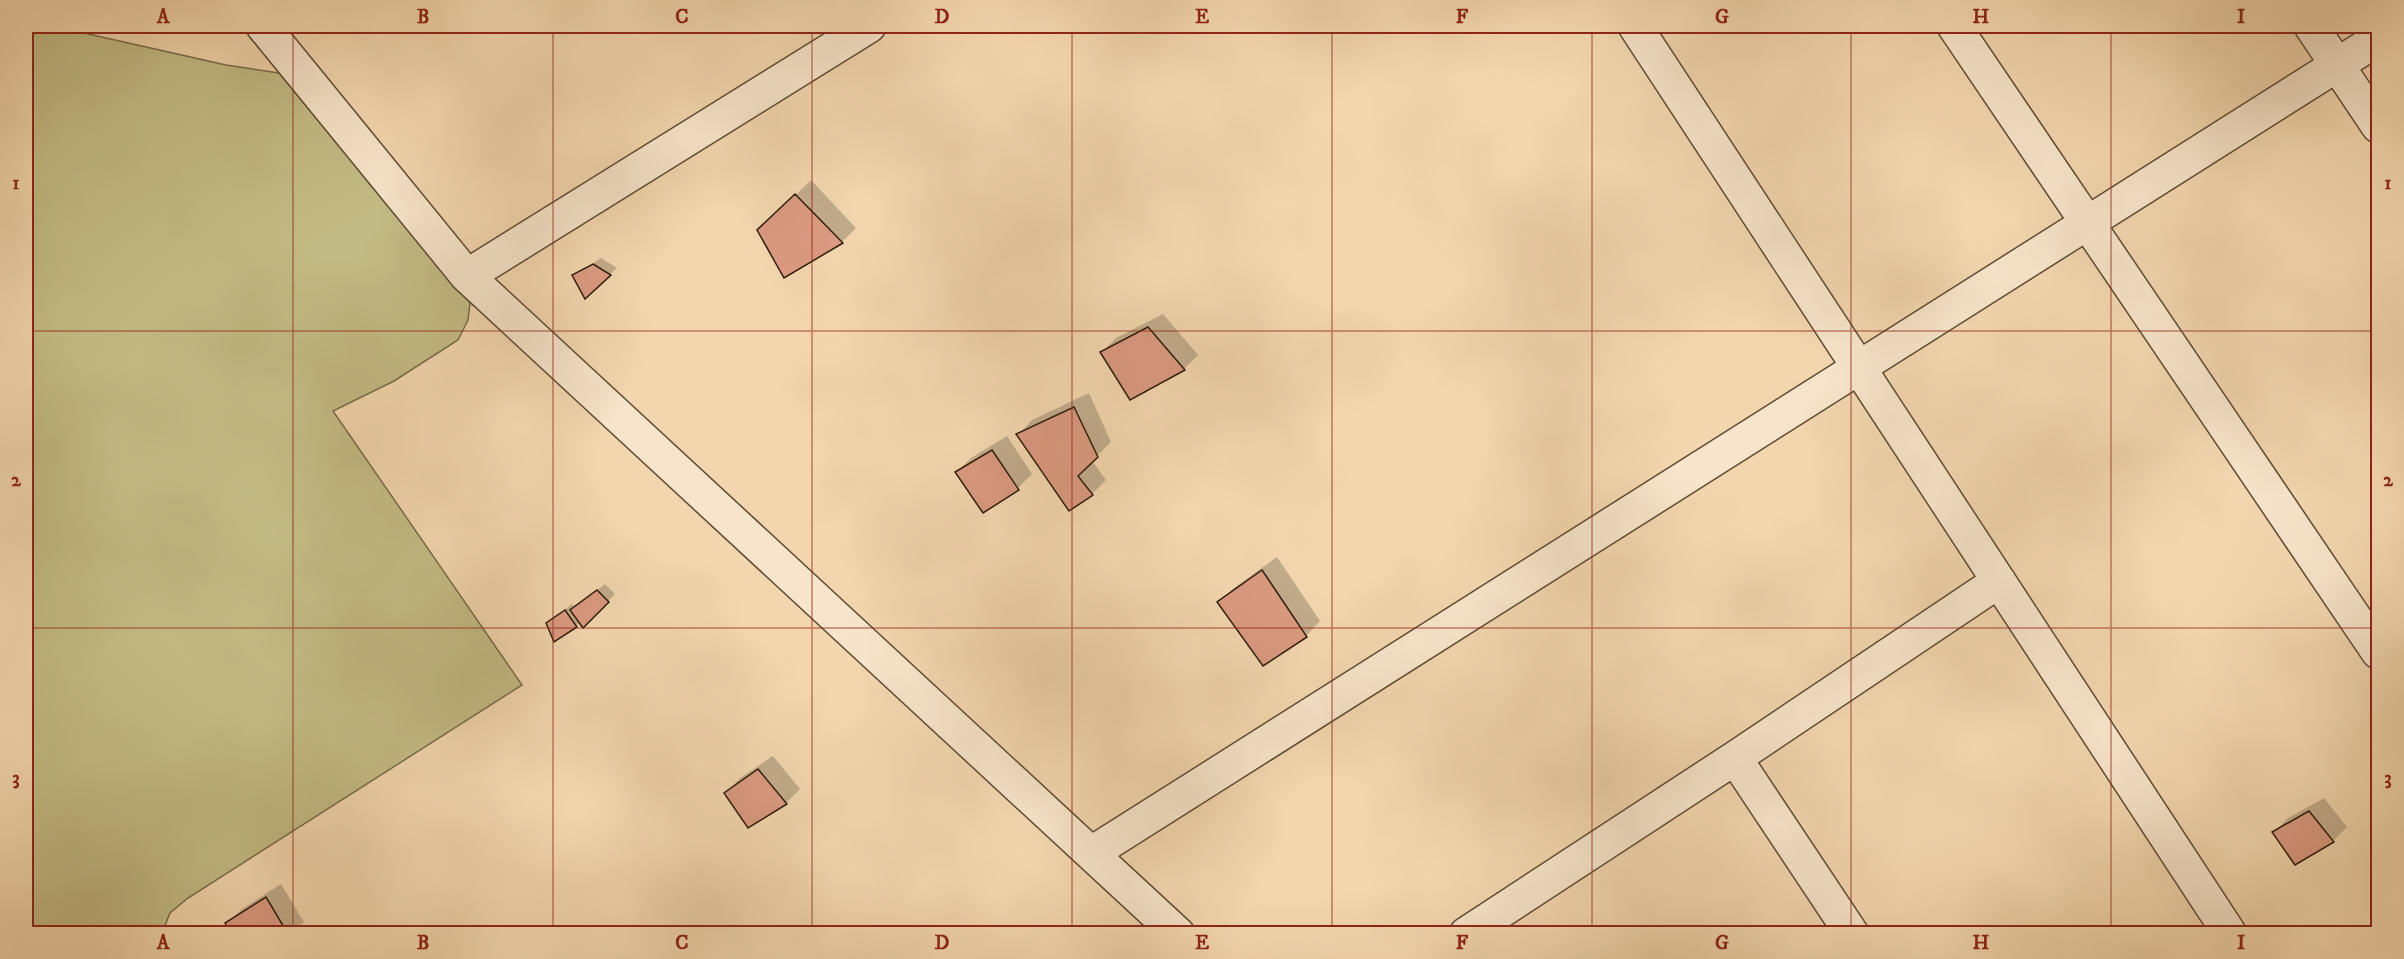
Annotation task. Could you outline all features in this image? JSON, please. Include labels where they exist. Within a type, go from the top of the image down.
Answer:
[{"type":"street","points":[[263,26],[467,276],[1178,933]]},
{"type":"street","points":[[467,276],[869,26]]},
{"type":"street","points":[[1635,26],[2230,933]]},
{"type":"street","points":[[1954,26],[2379,652]]},
{"type":"street","points":[[2311,26],[2379,126]]},
{"type":"street","points":[[1092,853],[2379,39]]},
{"type":"street","points":[[1466,933],[1735,758],[1999,581]]},
{"type":"street","points":[[1735,758],[1852,933]]},
{"type":"shaded area","points":[[26,26],[53,26],[226,65],[279,73],[460,262],[470,303],[468,320],[458,340],[394,381],[333,411],[522,685],[188,898],[170,913],[162,933],[26,933]]},
{"type":"building","points":[[795,194],[843,243],[784,278],[757,230]]},
{"type":"building","points":[[593,264],[611,275],[585,299],[572,275]]},
{"type":"building","points":[[1148,327],[1185,370],[1130,400],[1100,352]]},
{"type":"building","points":[[1074,407],[1098,457],[1078,476],[1093,495],[1069,511],[1016,434]]},
{"type":"building","points":[[992,450],[1019,490],[983,513],[955,472]]},
{"type":"building","points":[[1262,570],[1307,637],[1263,666],[1217,602]]},
{"type":"building","points":[[597,590],[609,602],[583,628],[570,610]]},
{"type":"building","points":[[565,610],[577,627],[554,642],[546,623]]},
{"type":"building","points":[[758,769],[787,804],[748,828],[724,793]]},
{"type":"building","points":[[2309,811],[2334,842],[2295,865],[2272,832]]},
{"type":"building","points":[[266,897],[288,934],[231,934],[225,923]]}]
